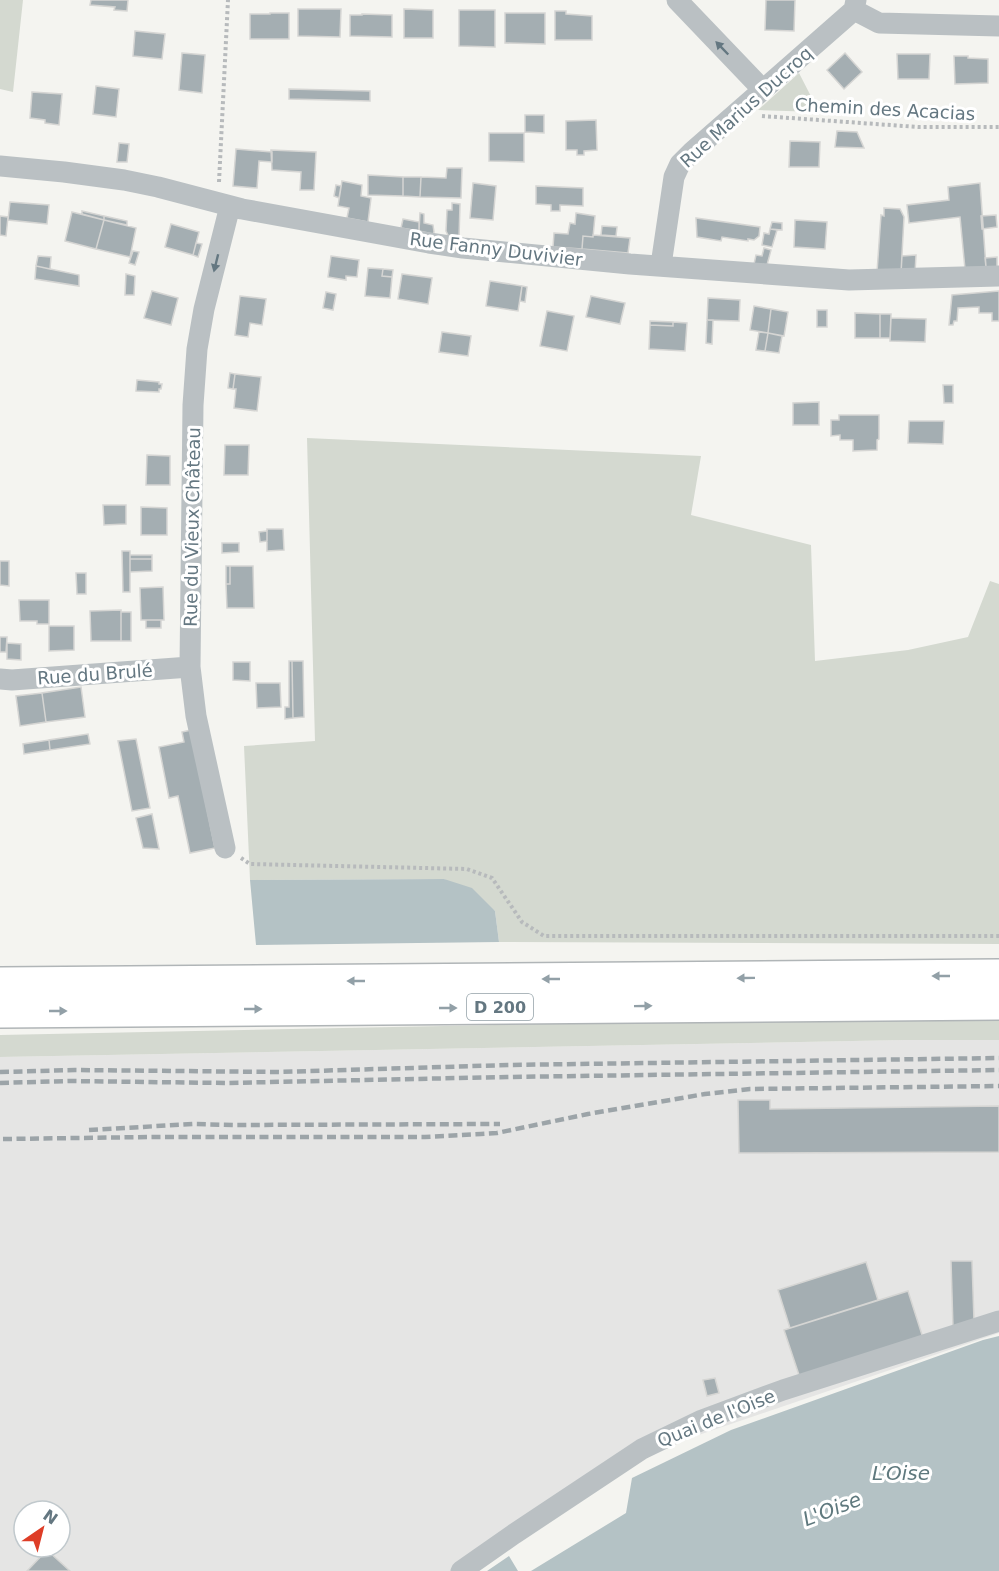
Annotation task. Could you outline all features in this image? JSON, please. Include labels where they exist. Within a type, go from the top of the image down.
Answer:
[{"type":"highway","name":"D 200","points":[[0,984],[999,976]]},
{"type":"highway","name":"D 200","points":[[0,1011],[999,1003]]},
{"type":"street","points":[[677,0],[763,90]]},
{"type":"street","points":[[855,5],[879,23],[999,26]]},
{"type":"street","name":"Rue Marius Ducroq","points":[[661,266],[676,170],[680,164],[855,5]]},
{"type":"street","name":"Rue Fanny Duvivier","points":[[0,166],[124,180],[260,213],[446,246],[630,264],[849,280],[999,276]]},
{"type":"street","name":"Rue du Vieux Château","points":[[224,205],[197,349],[193,405],[190,667],[196,716],[225,848]]},
{"type":"street","name":"Rue du Brulé","points":[[0,679],[190,667]]},
{"type":"street","name":"Quai de l'Oise","points":[[461,1571],[642,1449],[702,1420],[783,1390],[999,1321]]},
{"type":"path","points":[[224,205],[228,0]]},
{"type":"path","name":"Chemin des Acacias","points":[[735,114],[918,128],[999,127]]},
{"type":"path","points":[[225,848],[250,864],[467,869],[492,878],[522,922],[544,936],[999,936]]},
{"type":"shaded area","points":[[0,0],[23,0],[13,92],[0,89]]},
{"type":"shaded area","points":[[799,73],[819,112],[758,110]]},
{"type":"shaded area","points":[[307,438],[701,456],[691,515],[811,545],[815,661],[908,650],[968,637],[990,581],[999,584],[999,944],[499,942],[495,911],[444,879],[250,880],[244,746],[315,741]]},
{"type":"shaded area","points":[[999,1013],[999,1040],[0,1057],[0,1035]]},
{"type":"shaded area","points":[[999,1040],[999,1333],[631,1458],[461,1571],[0,1571],[0,1057]]},
{"type":"water","points":[[444,879],[472,888],[495,911],[499,942],[256,945],[250,880]]},
{"type":"water","name":"L’Oise","points":[[999,1336],[999,1571],[531,1571],[626,1513],[632,1478],[731,1430]]},
{"type":"water","points":[[509,1556],[518,1571],[487,1571]]},
{"type":"building","points":[[91,0],[128,0],[127,11],[114,10],[115,7],[90,5]]},
{"type":"building","points":[[766,0],[795,0],[794,31],[765,30]]},
{"type":"building","points":[[298,9],[341,9],[340,37],[298,36]]},
{"type":"building","points":[[404,9],[433,10],[433,38],[404,38]]},
{"type":"building","points":[[459,10],[495,10],[495,47],[459,46]]},
{"type":"building","points":[[555,11],[592,16],[592,40],[555,40]]},
{"type":"building","points":[[289,13],[289,39],[250,39],[250,14]]},
{"type":"building","points":[[505,13],[545,13],[545,44],[505,43]]},
{"type":"building","points":[[350,15],[392,15],[392,37],[350,36]]},
{"type":"building","points":[[135,31],[165,34],[162,59],[133,56]]},
{"type":"building","points":[[182,53],[205,55],[202,93],[179,90]]},
{"type":"building","points":[[845,53],[862,72],[844,89],[827,70]]},
{"type":"building","points":[[897,54],[930,54],[929,79],[898,79]]},
{"type":"building","points":[[954,56],[988,59],[988,83],[955,84]]},
{"type":"building","points":[[96,86],[119,89],[116,117],[93,114]]},
{"type":"building","points":[[289,89],[370,91],[370,101],[289,99]]},
{"type":"building","points":[[32,92],[62,94],[59,125],[30,118]]},
{"type":"building","points":[[525,115],[544,115],[544,133],[525,132]]},
{"type":"building","points":[[596,120],[597,150],[584,151],[584,155],[577,155],[577,150],[566,150],[566,121]]},
{"type":"building","points":[[837,131],[857,132],[864,148],[835,147]]},
{"type":"building","points":[[489,133],[524,133],[524,162],[489,161]]},
{"type":"building","points":[[790,141],[820,142],[819,167],[789,167]]},
{"type":"building","points":[[119,143],[129,144],[127,162],[117,162]]},
{"type":"building","points":[[236,149],[272,152],[272,162],[259,161],[257,188],[233,186]]},
{"type":"building","points":[[271,150],[316,152],[314,190],[300,190],[301,172],[272,170]]},
{"type":"building","points":[[447,168],[462,168],[461,198],[420,197],[421,177],[446,178]]},
{"type":"building","points":[[368,175],[403,177],[403,196],[368,195]]},
{"type":"building","points":[[403,177],[421,177],[420,197],[403,196]]},
{"type":"building","points":[[342,181],[362,185],[361,196],[371,198],[368,222],[347,218],[349,208],[338,206]]},
{"type":"building","points":[[473,183],[496,186],[493,220],[470,218]]},
{"type":"building","points":[[980,183],[986,267],[965,269],[960,217],[909,223],[907,205],[949,200],[948,187]]},
{"type":"building","points":[[336,185],[341,186],[339,198],[334,196]]},
{"type":"building","points":[[536,186],[583,188],[583,206],[560,205],[560,211],[551,211],[551,205],[536,204]]},
{"type":"building","points":[[10,202],[49,205],[47,224],[8,220]]},
{"type":"building","points":[[452,203],[460,204],[459,238],[449,237],[446,231],[447,210],[452,210]]},
{"type":"building","points":[[884,208],[900,209],[904,217],[901,273],[877,272],[881,215],[884,216]]},
{"type":"building","points":[[82,211],[104,216],[104,220],[82,214]]},
{"type":"building","points":[[72,212],[104,220],[96,249],[65,241]]},
{"type":"building","points":[[420,213],[424,214],[424,223],[433,225],[433,234],[419,231]]},
{"type":"building","points":[[576,213],[595,216],[593,237],[583,236],[582,249],[553,247],[554,233],[568,234],[570,223],[575,224]]},
{"type":"building","points":[[996,215],[997,227],[982,229],[981,216]]},
{"type":"building","points":[[0,216],[8,217],[6,236],[0,235]]},
{"type":"building","points":[[104,216],[127,221],[127,225],[104,220]]},
{"type":"building","points":[[696,218],[760,227],[759,236],[754,240],[748,239],[748,241],[722,237],[721,241],[697,237]]},
{"type":"building","points":[[403,219],[419,222],[419,231],[401,228]]},
{"type":"building","points":[[104,220],[136,228],[130,257],[96,249]]},
{"type":"building","points":[[795,220],[827,222],[825,249],[794,247]]},
{"type":"building","points":[[772,222],[782,223],[782,230],[770,229]]},
{"type":"building","points":[[171,224],[199,232],[193,255],[165,247]]},
{"type":"building","points":[[602,226],[617,227],[616,236],[601,235]]},
{"type":"building","points":[[770,229],[777,230],[772,247],[762,245],[764,233],[769,234]]},
{"type":"building","points":[[593,235],[630,238],[628,253],[582,249],[583,236],[593,237]]},
{"type":"building","points":[[196,243],[202,244],[198,257],[193,255]]},
{"type":"building","points":[[764,248],[771,250],[767,265],[754,264],[756,255],[762,256]]},
{"type":"building","points":[[133,251],[139,252],[135,265],[129,263]]},
{"type":"building","points":[[916,255],[915,273],[901,273],[902,256]]},
{"type":"building","points":[[38,256],[51,257],[50,269],[36,266]]},
{"type":"building","points":[[331,256],[359,260],[357,277],[346,276],[346,280],[328,277]]},
{"type":"building","points":[[997,257],[997,267],[986,267],[985,258]]},
{"type":"building","points":[[36,266],[79,275],[79,286],[35,279]]},
{"type":"building","points":[[368,268],[383,269],[382,276],[392,277],[390,298],[365,296]]},
{"type":"building","points":[[383,269],[393,270],[392,277],[382,276]]},
{"type":"building","points":[[126,274],[135,276],[134,295],[125,295]]},
{"type":"building","points":[[402,274],[432,278],[428,304],[398,299]]},
{"type":"building","points":[[490,281],[522,286],[518,311],[486,306]]},
{"type":"building","points":[[522,286],[527,287],[525,302],[520,301]]},
{"type":"building","points":[[152,291],[178,298],[171,325],[144,318]]},
{"type":"building","points":[[999,291],[999,321],[992,321],[992,313],[979,313],[979,307],[958,308],[957,321],[949,325],[952,295]]},
{"type":"building","points":[[326,292],[336,294],[333,310],[323,308]]},
{"type":"building","points":[[240,296],[266,299],[262,325],[250,323],[248,337],[235,335]]},
{"type":"building","points":[[591,296],[625,303],[620,324],[586,317]]},
{"type":"building","points":[[708,298],[740,300],[739,321],[707,320]]},
{"type":"building","points":[[754,306],[771,309],[768,333],[750,330]]},
{"type":"building","points":[[771,309],[788,312],[784,336],[768,333]]},
{"type":"building","points":[[817,310],[827,310],[827,327],[817,327]]},
{"type":"building","points":[[547,311],[574,316],[567,351],[540,346]]},
{"type":"building","points":[[855,313],[880,314],[880,338],[855,338]]},
{"type":"building","points":[[880,314],[891,314],[890,338],[880,338]]},
{"type":"building","points":[[891,318],[926,319],[925,342],[890,341]]},
{"type":"building","points":[[707,320],[713,320],[712,344],[706,343]]},
{"type":"building","points":[[650,321],[673,322],[673,326],[650,325]]},
{"type":"building","points":[[673,322],[687,323],[685,351],[649,349],[650,325],[673,326]]},
{"type":"building","points":[[442,332],[471,336],[468,356],[439,352]]},
{"type":"building","points":[[759,332],[768,333],[765,351],[756,350]]},
{"type":"building","points":[[768,333],[782,336],[779,353],[765,351]]},
{"type":"building","points":[[230,373],[235,374],[233,389],[228,388]]},
{"type":"building","points":[[235,374],[261,377],[257,411],[234,408]]},
{"type":"building","points":[[137,380],[159,382],[162,384],[161,389],[159,392],[136,391]]},
{"type":"building","points":[[943,385],[953,385],[953,403],[944,403]]},
{"type":"building","points":[[819,402],[819,425],[793,425],[793,403]]},
{"type":"building","points":[[839,415],[879,415],[877,450],[853,451],[853,440],[840,440],[840,435],[831,436],[831,420],[839,420]]},
{"type":"building","points":[[909,421],[944,421],[943,444],[908,443]]},
{"type":"building","points":[[225,445],[249,445],[248,475],[224,475]]},
{"type":"building","points":[[147,455],[170,456],[170,485],[146,485]]},
{"type":"building","points":[[103,505],[126,505],[126,524],[104,525]]},
{"type":"building","points":[[141,507],[167,508],[167,535],[141,535]]},
{"type":"building","points":[[267,529],[283,529],[284,550],[267,551]]},
{"type":"building","points":[[267,531],[267,541],[260,542],[259,532]]},
{"type":"building","points":[[222,543],[239,543],[239,552],[222,553]]},
{"type":"building","points":[[122,551],[130,551],[130,592],[123,592]]},
{"type":"building","points":[[130,555],[152,555],[152,559],[130,559]]},
{"type":"building","points":[[130,559],[152,559],[152,571],[130,572]]},
{"type":"building","points":[[0,561],[9,561],[9,586],[0,585]]},
{"type":"building","points":[[226,566],[230,566],[230,584],[226,584]]},
{"type":"building","points":[[230,566],[253,566],[254,608],[227,608],[226,584],[230,584]]},
{"type":"building","points":[[76,573],[86,573],[86,594],[77,594]]},
{"type":"building","points":[[163,587],[164,620],[141,620],[140,588]]},
{"type":"building","points":[[19,600],[49,600],[49,624],[20,621]]},
{"type":"building","points":[[121,610],[121,641],[91,641],[90,611]]},
{"type":"building","points":[[121,612],[131,612],[131,641],[121,641]]},
{"type":"building","points":[[146,620],[161,620],[161,628],[146,628]]},
{"type":"building","points":[[49,626],[74,626],[74,650],[49,651]]},
{"type":"building","points":[[0,637],[7,637],[6,652],[0,652]]},
{"type":"building","points":[[7,643],[21,644],[21,660],[7,659]]},
{"type":"building","points":[[289,661],[292,661],[293,718],[285,719],[285,707],[289,707]]},
{"type":"building","points":[[292,661],[303,661],[304,717],[293,718]]},
{"type":"building","points":[[233,662],[250,662],[250,681],[233,680]]},
{"type":"building","points":[[256,683],[280,683],[281,707],[257,708]]},
{"type":"building","points":[[81,687],[85,717],[46,722],[42,693]]},
{"type":"building","points":[[42,693],[46,722],[20,726],[16,696]]},
{"type":"building","points":[[191,730],[215,848],[190,853],[178,796],[169,798],[159,747],[184,742],[182,732]]},
{"type":"building","points":[[88,734],[90,744],[50,750],[49,740]]},
{"type":"building","points":[[136,739],[150,808],[132,811],[118,741]]},
{"type":"building","points":[[49,740],[50,750],[24,754],[23,744]]},
{"type":"building","points":[[152,814],[159,849],[143,848],[136,818]]},
{"type":"building","points":[[738,1100],[770,1100],[770,1109],[999,1106],[999,1152],[739,1153]]},
{"type":"building","points":[[951,1261],[972,1261],[974,1321],[953,1328]]},
{"type":"building","points":[[866,1262],[878,1300],[790,1328],[778,1290]]},
{"type":"building","points":[[908,1291],[923,1338],[800,1378],[784,1330]]},
{"type":"building","points":[[715,1378],[719,1393],[707,1396],[703,1380]]},
{"type":"building","points":[[38,1559],[57,1559],[70,1571],[27,1571]]},
{"type":"railway","points":[[0,1072],[75,1070],[279,1072],[508,1065],[999,1058]]},
{"type":"railway","points":[[0,1083],[68,1081],[226,1083],[999,1070]]},
{"type":"railway","points":[[3,1139],[425,1137],[497,1133],[588,1114],[705,1094],[750,1089],[999,1086]]},
{"type":"railway","points":[[89,1130],[193,1124],[500,1124]]},
{"type":"water label","name":"L'Oise","points":[[832,1509]]}]
